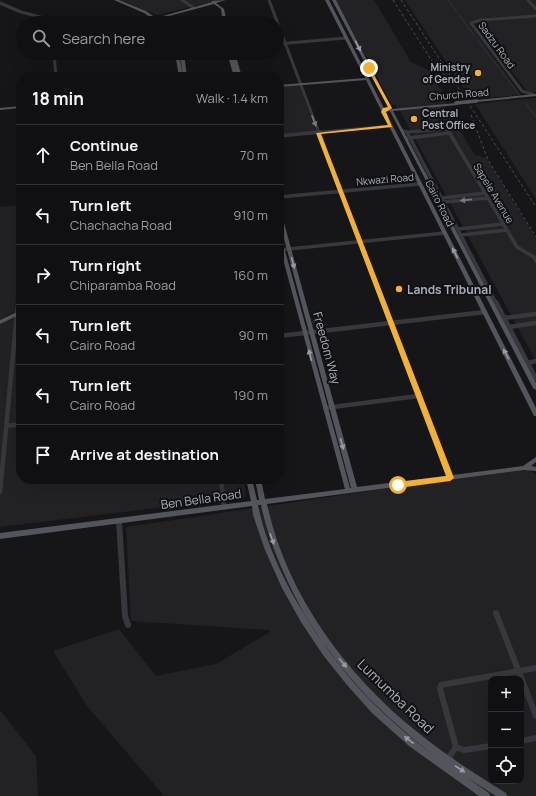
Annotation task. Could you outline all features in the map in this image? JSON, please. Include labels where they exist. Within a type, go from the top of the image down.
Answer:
[{"type":"main road","points":[[116,0],[135,7],[152,16]]},
{"type":"main road","points":[[121,0],[138,6],[153,16]]},
{"type":"main road","points":[[163,16],[218,0]]},
{"type":"main road","points":[[194,7],[224,0]]},
{"type":"main road","name":"Cairo Road","points":[[327,0],[536,414]]},
{"type":"main road","name":"Cairo Road","points":[[334,0],[392,108],[402,130],[408,138],[419,163],[442,203],[442,208],[455,225],[477,276],[484,284],[526,364],[532,372],[536,387]]},
{"type":"main road","points":[[212,2],[216,7],[219,16]]},
{"type":"main road","points":[[212,2],[222,9],[224,16]]},
{"type":"main road","points":[[205,5],[216,7]]},
{"type":"main road","points":[[339,23],[346,22]]},
{"type":"main road","points":[[357,59],[365,59]]},
{"type":"main road","points":[[178,60],[180,72]]},
{"type":"main road","points":[[183,60],[184,72]]},
{"type":"main road","points":[[231,60],[235,72]]},
{"type":"main road","points":[[235,60],[239,72]]},
{"type":"main road","points":[[284,86],[367,79]]},
{"type":"main road","name":"Church Road","points":[[478,102],[535,96]]},
{"type":"main road","name":"Church Road","points":[[383,110],[535,96]]},
{"type":"main road","points":[[0,108],[16,106]]},
{"type":"main road","points":[[404,152],[413,151]]},
{"type":"main road","points":[[430,204],[436,205],[442,203]]},
{"type":"main road","points":[[433,209],[437,207],[442,208]]},
{"type":"main road","name":"Freedom Way","points":[[284,229],[323,375],[328,407],[348,490]]},
{"type":"main road","name":"Freedom Way","points":[[284,260],[316,376],[328,407],[355,490]]},
{"type":"main road","points":[[464,270],[470,271],[474,269]]},
{"type":"main road","points":[[467,277],[472,274],[477,276]]},
{"type":"main road","points":[[0,322],[16,314]]},
{"type":"main road","points":[[513,368],[520,369],[526,364]]},
{"type":"main road","points":[[517,376],[522,373],[532,372]]},
{"type":"main road","points":[[316,376],[323,375]]},
{"type":"main road","name":"Ben Bella Road","points":[[524,468],[536,459]]},
{"type":"main road","name":"Ben Bella Road","points":[[0,536],[524,468],[536,469]]},
{"type":"main road","name":"Lumumba Road","points":[[250,484],[253,503],[269,553],[281,580],[318,642],[368,702],[401,734],[444,763],[486,796]]},
{"type":"main road","name":"Lumumba Road","points":[[259,484],[261,502],[269,530],[286,576],[307,614],[331,648],[373,697],[444,763],[503,796]]},
{"type":"street","points":[[182,0],[194,7]]},
{"type":"street","points":[[269,0],[275,16]]},
{"type":"street","points":[[528,0],[536,9]]},
{"type":"street","points":[[0,3],[37,16]]},
{"type":"street","name":"Sadzu Road","points":[[522,91],[471,23],[481,20],[536,16]]},
{"type":"street","points":[[346,38],[285,43],[450,478]]},
{"type":"street","points":[[55,60],[56,72]]},
{"type":"street","points":[[520,97],[522,91],[535,96]]},
{"type":"street","points":[[284,136],[391,126]]},
{"type":"street","name":"Sapele Avenue","points":[[440,129],[445,128],[449,133],[517,247],[534,257],[536,261]]},
{"type":"street","points":[[402,130],[408,132],[440,129],[443,131],[442,133]]},
{"type":"street","points":[[408,132],[408,138],[425,166],[433,186],[442,198],[442,203],[461,235],[484,284],[509,327],[512,338]]},
{"type":"street","points":[[408,138],[449,133]]},
{"type":"street","points":[[419,163],[425,166]]},
{"type":"street","name":"Nkwazi Road","points":[[284,197],[420,184]]},
{"type":"street","points":[[442,198],[485,193]]},
{"type":"street","points":[[478,194],[482,196],[481,198]]},
{"type":"street","points":[[442,203],[488,198]]},
{"type":"street","points":[[455,225],[503,224]]},
{"type":"street","points":[[496,225],[500,227],[499,231]]},
{"type":"street","points":[[461,235],[507,230]]},
{"type":"street","points":[[284,250],[445,233]]},
{"type":"street","points":[[284,335],[485,312]]},
{"type":"street","points":[[504,318],[536,314]]},
{"type":"street","points":[[509,327],[536,323]]},
{"type":"street","points":[[0,492],[16,341]]},
{"type":"street","points":[[526,364],[536,361]]},
{"type":"street","points":[[532,372],[536,378]]},
{"type":"street","points":[[328,407],[418,396]]},
{"type":"street","points":[[7,426],[16,425]]},
{"type":"street","points":[[221,484],[224,507]]},
{"type":"street","points":[[119,521],[125,616],[128,625]]},
{"type":"street","points":[[496,613],[536,716]]},
{"type":"street","points":[[444,763],[456,747],[456,742],[440,689],[441,685],[536,668]]},
{"type":"street","points":[[524,740],[536,738]]},
{"type":"street","points":[[456,747],[464,750],[488,746]]},
{"type":"shaded area","points":[[121,0],[219,0],[157,15]]},
{"type":"shaded area","points":[[336,0],[374,0],[411,62],[428,70],[448,100],[445,107],[475,155],[486,158],[536,239],[536,361],[399,109],[391,103]]},
{"type":"shaded area","points":[[405,0],[536,0],[536,15],[479,19],[468,22],[521,95],[471,99]]},
{"type":"shaded area","points":[[536,17],[536,92],[528,93],[475,22]]},
{"type":"shaded area","points":[[299,85],[316,131],[284,134],[284,86]]},
{"type":"shaded area","points":[[536,98],[536,199],[475,104]]},
{"type":"shaded area","points":[[16,205],[16,294],[14,312],[0,319],[0,207]]},
{"type":"shaded area","points":[[16,315],[16,484],[245,484],[246,497],[0,527],[0,323]]},
{"type":"shaded area","points":[[525,468],[536,474],[536,796],[164,796],[87,706],[53,651],[119,629],[156,676],[216,664],[270,632],[269,630],[131,621],[126,527]]},
{"type":"shaded area","points":[[0,710],[36,756],[38,796],[0,796]]},
{"type":"waterway","points":[[448,0],[457,12]]},
{"type":"waterway","points":[[459,15],[475,36]]},
{"type":"waterway","points":[[478,41],[519,94]]},
{"type":"waterway","points":[[526,103],[536,117]]},
{"type":"railway","points":[[393,0],[432,61],[448,79]]},
{"type":"railway","points":[[401,0],[536,207]]},
{"type":"railway","points":[[471,115],[488,160],[536,237]]},
{"type":"place","name":"Ministry of Gender","points":[[478,73]]},
{"type":"place","name":"Central Post Office","points":[[414,119]]},
{"type":"place","name":"Lands Tribunal","points":[[399,289]]},
{"type":"route","points":[[369,68],[390,108],[384,109],[384,112],[391,126],[319,133],[450,478],[398,485]]}]
